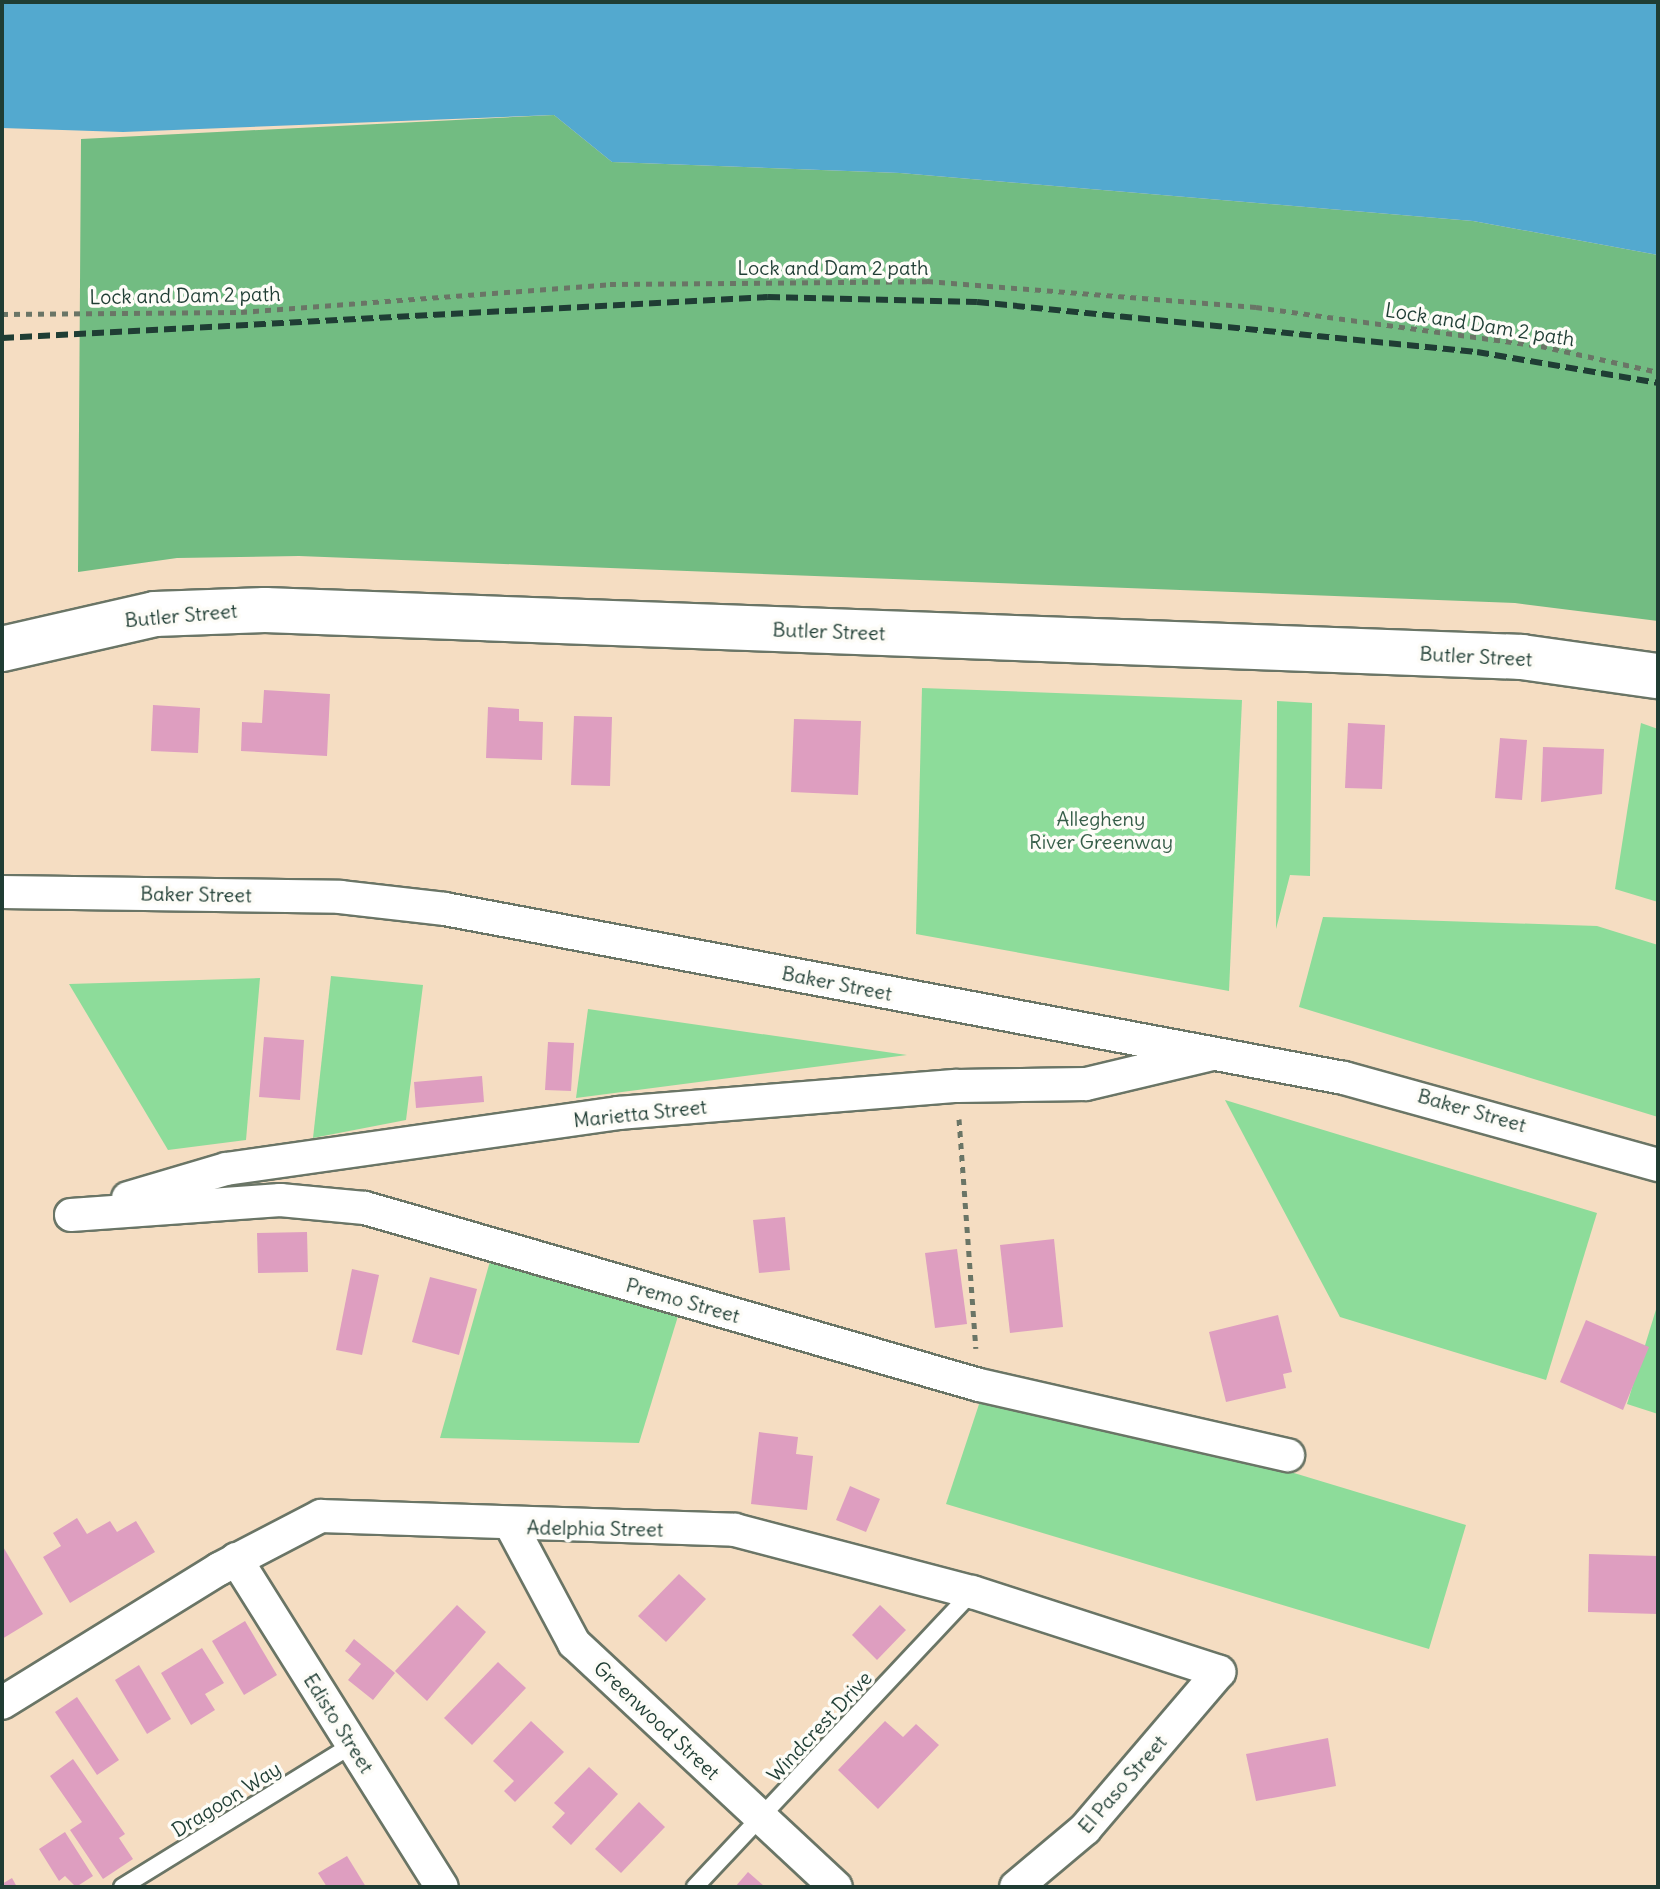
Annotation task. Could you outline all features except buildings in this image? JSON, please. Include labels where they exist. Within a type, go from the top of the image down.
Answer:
[{"type":"highway","name":"Butler Street","points":[[2,649],[155,614],[265,610],[1507,656],[1658,676]]},
{"type":"street","name":"Baker Street","points":[[2,892],[392,902],[1214,1053],[1414,1093],[1658,1165]]},
{"type":"street","name":"Marietta Street","points":[[71,1215],[226,1169],[618,1113],[957,1086],[1118,1080],[1214,1053]]},
{"type":"street","name":"Premo Street","points":[[71,1215],[280,1200],[365,1208],[979,1385],[1288,1455]]},
{"type":"street","name":"Adelphia Street","points":[[2,1703],[236,1559],[321,1516],[512,1527],[735,1530],[972,1592],[1219,1672]]},
{"type":"street","name":"Greenwood Street","points":[[512,1527],[574,1643],[836,1887]]},
{"type":"street","name":"Edisto Street","points":[[236,1559],[442,1887]]},
{"type":"street","name":"El Paso Street","points":[[1016,1887],[1085,1829],[1219,1672]]},
{"type":"lane","name":"Windcrest Drive","points":[[695,1887],[972,1592]]},
{"type":"lane","name":"Dragoon Way","points":[[122,1887],[352,1745]]},
{"type":"path","name":"Lock and Dam 2 path","points":[[2,314],[241,312],[610,284],[927,281],[1256,307],[1541,346],[1658,372]]},
{"type":"path","points":[[957,1086],[979,1385]]},
{"type":"green space","points":[[554,115],[612,162],[900,173],[1473,221],[1658,255],[1658,621],[1515,603],[299,556],[177,558],[78,572],[81,139]]},
{"type":"green space","name":"Allegheny River Greenway","points":[[922,688],[1242,700],[1229,991],[916,934]]},
{"type":"green space","points":[[1277,701],[1312,703],[1310,876],[1290,875],[1276,929]]},
{"type":"green space","points":[[1641,723],[1658,729],[1658,902],[1615,889]]},
{"type":"green space","points":[[1323,917],[1597,926],[1658,945],[1658,1117],[1299,1007]]},
{"type":"green space","points":[[331,976],[423,985],[406,1120],[313,1138]]},
{"type":"green space","points":[[260,978],[246,1140],[168,1150],[69,984]]},
{"type":"green space","points":[[588,1009],[907,1055],[576,1098]]},
{"type":"green space","points":[[1225,1100],[1597,1213],[1546,1380],[1340,1317]]},
{"type":"green space","points":[[498,1233],[686,1290],[639,1443],[440,1438]]},
{"type":"green space","points":[[1658,1303],[1658,1414],[1627,1404]]},
{"type":"green space","points":[[987,1380],[1466,1525],[1429,1649],[946,1504]]},
{"type":"water","points":[[2,2],[1658,2],[1658,255],[1473,221],[900,173],[612,162],[554,115],[123,132],[2,128]]},
{"type":"railway","points":[[2,338],[768,297],[977,302],[1477,352],[1658,383]]}]
